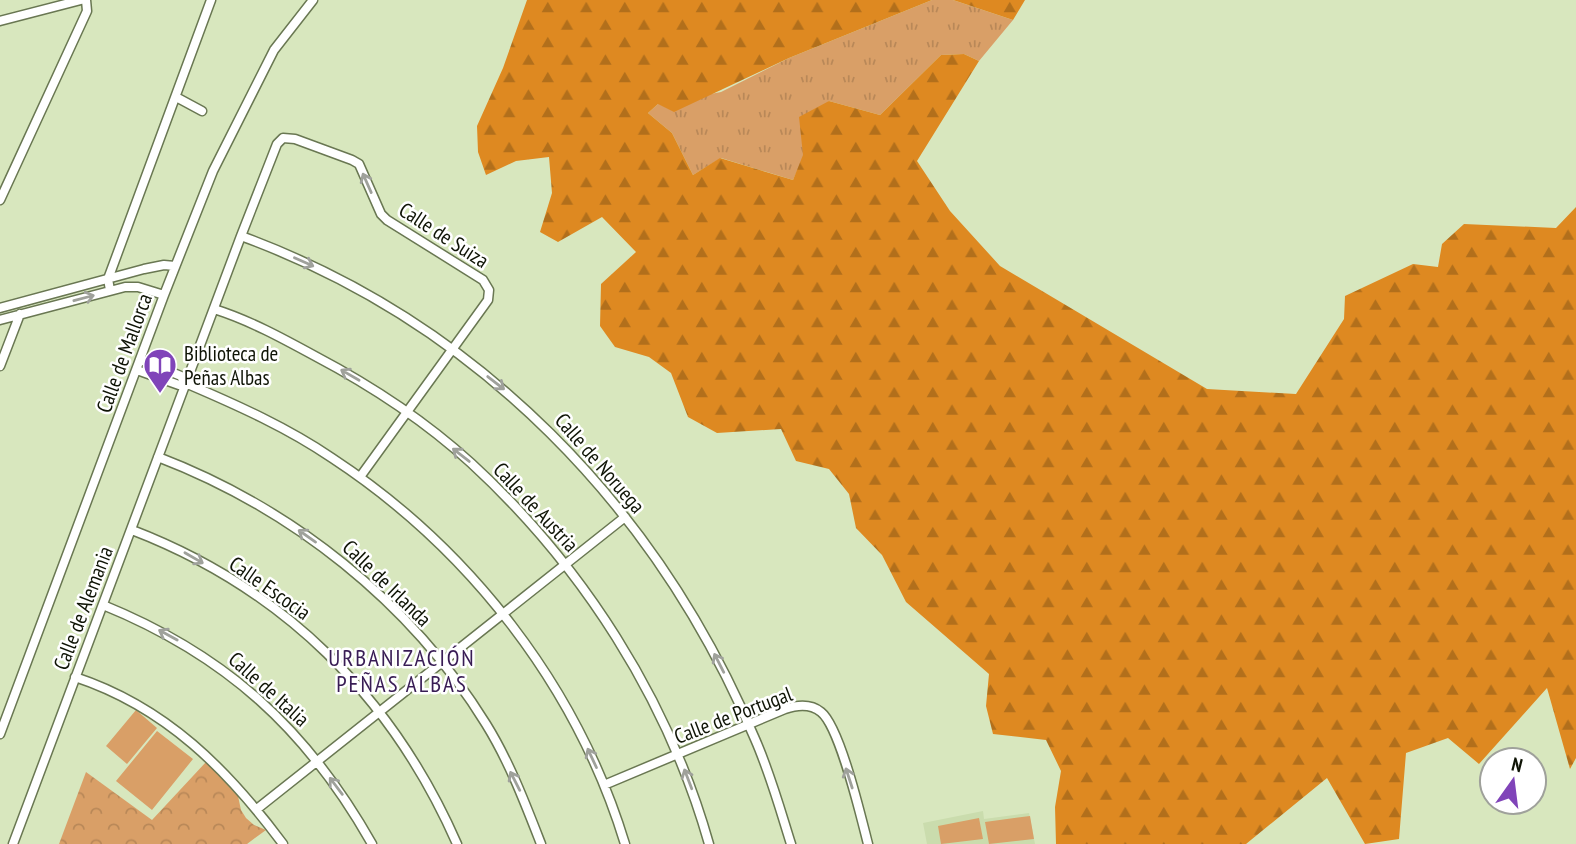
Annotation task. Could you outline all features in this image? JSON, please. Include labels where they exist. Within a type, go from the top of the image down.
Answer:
[{"type":"street","points":[[0,21],[84,0],[86,11],[0,200]]},
{"type":"street","points":[[110,290],[108,279],[211,0]]},
{"type":"street","name":"Calle de Mallorca","points":[[0,734],[164,295],[213,172],[274,50],[313,0]]},
{"type":"street","points":[[176,97],[202,111]]},
{"type":"street","name":"Calle de Suiza","points":[[185,384],[276,144],[283,138],[295,139],[352,160],[359,164],[381,214],[387,220],[483,280],[490,295],[360,477]]},
{"type":"street","name":"Calle de Noruega","points":[[241,236],[325,271],[419,326],[510,394],[572,454],[625,517],[676,588],[716,657],[748,724],[775,793],[791,844]]},
{"type":"street","points":[[4,307],[164,265],[175,266]]},
{"type":"street","points":[[0,320],[132,286],[164,295]]},
{"type":"street","points":[[0,366],[18,316],[30,300]]},
{"type":"street","points":[[4,307],[18,316]]},
{"type":"street","name":"Calle de Austria","points":[[214,309],[280,337],[355,377],[407,413],[471,463],[565,564],[615,634],[678,755],[709,844]]},
{"type":"street","points":[[141,360],[181,376],[185,384]]},
{"type":"street","points":[[137,370],[178,385],[185,384],[265,418],[360,477],[410,516],[433,538],[503,614],[559,695],[604,785],[625,844]]},
{"type":"street","name":"Calle de Alemania","points":[[13,844],[185,384]]},
{"type":"street","name":"Calle de Irlanda","points":[[158,457],[211,478],[272,511],[335,556],[393,608],[441,663],[486,724],[522,795],[541,844]]},
{"type":"street","points":[[257,809],[625,517]]},
{"type":"street","name":"Calle Escocia","points":[[132,530],[179,550],[277,609],[326,652],[363,690],[419,769],[457,844]]},
{"type":"street","name":"Calle de Italia","points":[[103,605],[156,629],[203,655],[258,698],[317,761],[349,804],[372,844]]},
{"type":"street","points":[[75,677],[104,688],[149,711],[212,759],[257,809],[283,844]]},
{"type":"street","name":"Calle de Portugal","points":[[604,785],[748,724],[793,707],[809,706],[822,712],[831,725],[868,844]]},
{"type":"shaded area","points":[[983,811],[984,819],[1029,813],[1035,844],[927,844],[923,823]]},
{"type":"green space","points":[[527,0],[932,0],[789,58],[674,112],[658,104],[648,113],[672,133],[693,175],[720,158],[793,180],[803,155],[799,117],[829,101],[880,115],[941,55],[964,54],[979,61],[917,161],[950,211],[1000,266],[1207,389],[1296,394],[1344,319],[1345,296],[1413,264],[1438,267],[1442,244],[1464,224],[1556,228],[1576,207],[1576,758],[1570,769],[1547,688],[1495,746],[1478,746],[1478,763],[1448,738],[1406,753],[1399,839],[1365,844],[1327,778],[1246,844],[1056,844],[1055,807],[1061,771],[1046,740],[993,734],[986,706],[989,674],[906,602],[882,555],[856,528],[849,494],[829,469],[796,461],[781,429],[717,433],[688,417],[671,373],[649,357],[615,347],[600,326],[601,284],[636,252],[602,217],[558,242],[540,232],[552,193],[549,157],[516,161],[486,175],[478,152],[477,126],[503,68]]},
{"type":"green space","points":[[932,0],[953,0],[1013,20],[979,61],[964,54],[941,55],[880,115],[829,101],[793,180],[721,158],[693,175],[672,133],[648,113],[658,104],[721,92],[789,58]]},
{"type":"green space","points":[[953,0],[1025,0],[1013,20]]},
{"type":"green space","points":[[136,710],[157,728],[127,764],[106,746]]},
{"type":"green space","points":[[157,731],[193,759],[152,810],[116,781]]},
{"type":"green space","points":[[206,762],[238,796],[246,818],[266,830],[247,844],[59,844],[86,772],[152,820]]},
{"type":"green space","points":[[1030,816],[1034,839],[989,844],[985,822]]},
{"type":"green space","points":[[979,818],[983,839],[941,844],[938,826]]},
{"type":"place","name":"Biblioteca de Peñas Albas","points":[[160,395]]},
{"type":"district","name":"URBANIZACIÓN PEÑAS ALBAS","points":[[402,670]]}]
